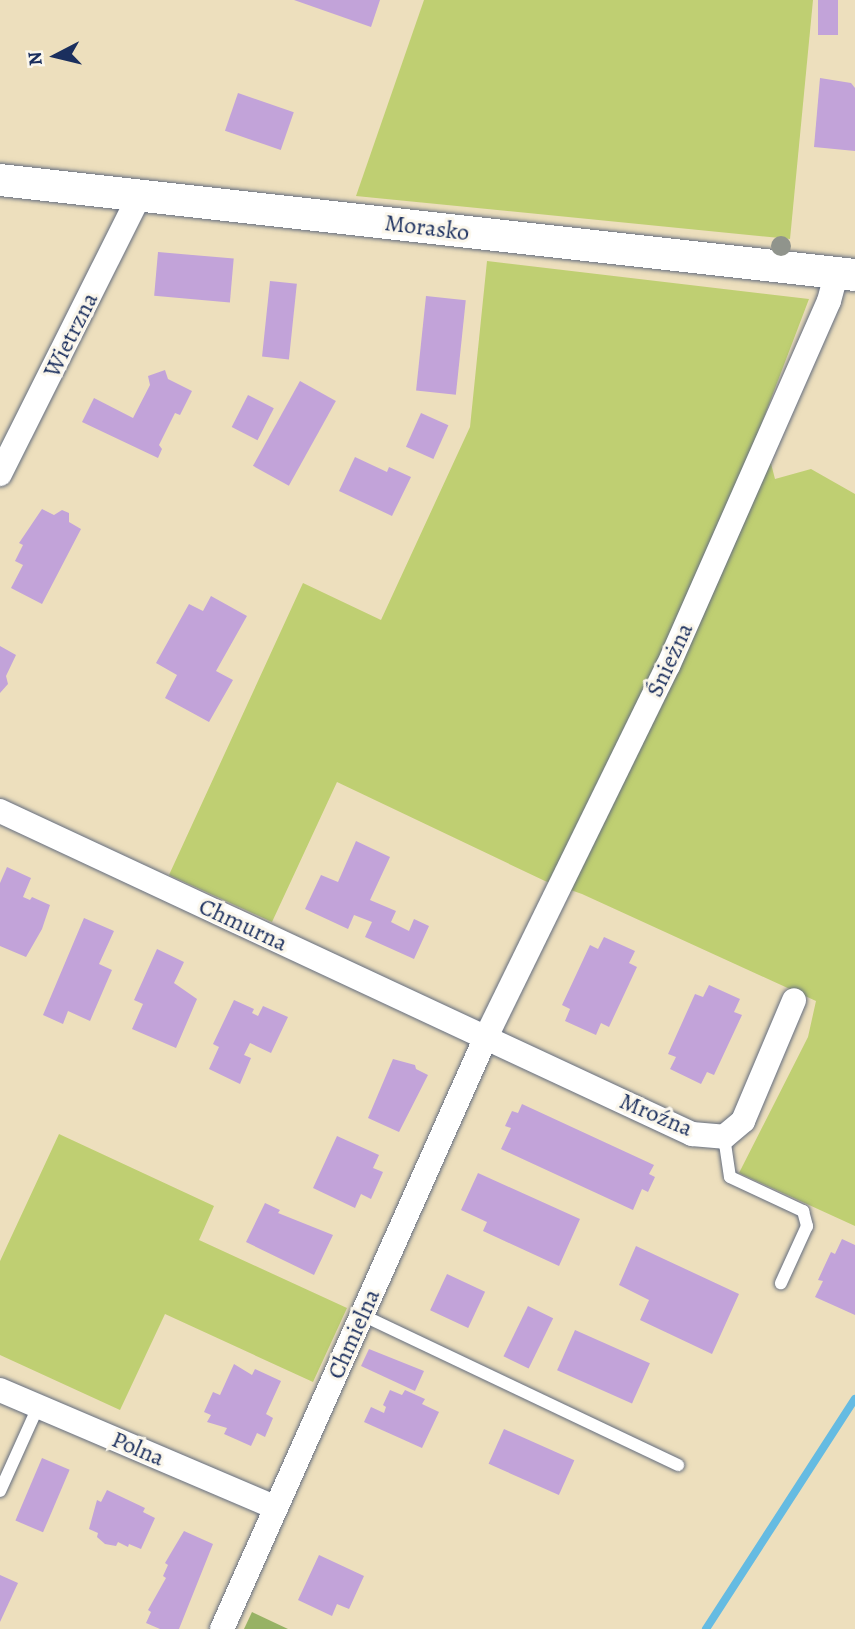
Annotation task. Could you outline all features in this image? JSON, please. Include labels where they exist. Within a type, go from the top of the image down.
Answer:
[{"type":"street","name":"Morasko","points":[[0,180],[845,274]]},
{"type":"street","name":"Wietrzna","points":[[0,474],[140,195]]},
{"type":"street","name":"Śnieżna","points":[[485,1039],[668,666],[829,301],[845,274]]},
{"type":"street","name":"Chmurna","points":[[0,811],[485,1039]]},
{"type":"street","name":"Mroźna","points":[[485,1039],[692,1134],[724,1137],[743,1121],[794,1000]]},
{"type":"street","name":"Chmielna","points":[[222,1629],[485,1039]]},
{"type":"street","name":"Polna","points":[[0,1390],[276,1508]]},
{"type":"lane","points":[[724,1137],[730,1177],[803,1211],[807,1226],[781,1283]]},
{"type":"lane","points":[[362,1315],[677,1465]]},
{"type":"lane","points":[[0,1491],[38,1408]]},
{"type":"green space","points":[[424,0],[813,0],[790,239],[356,196]]},
{"type":"green space","points":[[487,261],[809,299],[761,425],[775,479],[811,469],[855,494],[855,1226],[739,1173],[808,1037],[816,1001],[582,894],[545,881],[337,782],[272,922],[169,875],[303,583],[381,620],[470,427]]},
{"type":"green space","points":[[59,1134],[214,1206],[199,1240],[347,1308],[313,1382],[165,1314],[120,1410],[0,1355],[0,1261]]},
{"type":"green space","points":[[252,1612],[288,1629],[244,1629]]},
{"type":"building","points":[[294,0],[380,0],[371,27]]},
{"type":"building","points":[[818,0],[838,0],[838,35],[818,35]]},
{"type":"building","points":[[820,78],[851,83],[855,88],[855,151],[814,147]]},
{"type":"building","points":[[238,93],[294,112],[281,150],[225,131]]},
{"type":"building","points":[[158,252],[234,259],[230,302],[154,296]]},
{"type":"building","points":[[270,281],[297,284],[289,359],[262,357]]},
{"type":"building","points":[[426,296],[466,300],[456,395],[416,390]]},
{"type":"building","points":[[165,370],[168,379],[192,391],[180,415],[175,413],[159,445],[162,449],[158,458],[82,422],[94,398],[133,418],[150,385],[148,376]]},
{"type":"building","points":[[300,381],[336,401],[289,486],[253,466]]},
{"type":"building","points":[[248,395],[274,408],[257,440],[232,427]]},
{"type":"building","points":[[421,413],[448,425],[433,459],[406,447]]},
{"type":"building","points":[[355,457],[387,472],[389,467],[411,477],[392,516],[339,491]]},
{"type":"building","points":[[42,509],[54,515],[62,510],[69,513],[69,522],[81,529],[42,604],[11,588],[23,565],[15,561],[23,545],[19,543]]},
{"type":"building","points":[[211,596],[247,616],[216,671],[233,680],[209,722],[165,698],[177,675],[156,663],[189,604],[203,611]]},
{"type":"building","points":[[0,646],[16,655],[6,676],[8,684],[0,693]]},
{"type":"building","points":[[356,841],[390,857],[370,900],[396,911],[391,922],[409,931],[414,919],[429,926],[414,959],[365,937],[372,922],[354,915],[348,929],[305,909],[321,875],[338,882]]},
{"type":"building","points":[[7,867],[31,878],[23,897],[30,900],[32,897],[50,905],[42,929],[26,957],[0,946],[0,883]]},
{"type":"building","points":[[84,918],[114,931],[99,964],[112,970],[90,1021],[68,1011],[63,1024],[43,1015]]},
{"type":"building","points":[[604,937],[635,951],[629,963],[637,967],[609,1027],[601,1023],[596,1035],[565,1021],[570,1009],[562,1005],[590,945],[598,949]]},
{"type":"building","points":[[157,949],[184,962],[174,983],[197,999],[176,1048],[132,1029],[143,1004],[134,1000]]},
{"type":"building","points":[[709,985],[740,999],[734,1012],[742,1015],[714,1075],[707,1072],[701,1084],[670,1069],[676,1057],[668,1054],[695,994],[703,997]]},
{"type":"building","points":[[234,1000],[254,1009],[252,1013],[258,1016],[263,1006],[288,1017],[271,1053],[250,1043],[244,1055],[251,1058],[240,1084],[209,1069],[219,1047],[213,1044]]},
{"type":"building","points":[[393,1059],[415,1065],[416,1069],[428,1075],[399,1132],[368,1118]]},
{"type":"building","points":[[522,1104],[654,1165],[649,1174],[655,1177],[648,1192],[642,1189],[633,1210],[501,1149],[511,1128],[505,1126],[512,1111],[518,1113]]},
{"type":"building","points":[[337,1136],[379,1155],[373,1168],[383,1172],[371,1199],[361,1194],[355,1208],[313,1188]]},
{"type":"building","points":[[478,1173],[580,1219],[559,1266],[483,1231],[487,1222],[461,1210]]},
{"type":"building","points":[[265,1203],[280,1210],[278,1213],[333,1235],[314,1275],[246,1242]]},
{"type":"building","points":[[842,1239],[855,1245],[855,1315],[815,1297],[823,1281],[818,1280],[831,1252],[835,1254]]},
{"type":"building","points":[[636,1246],[739,1294],[712,1354],[640,1320],[649,1300],[619,1285]]},
{"type":"building","points":[[447,1274],[485,1292],[468,1328],[430,1310]]},
{"type":"building","points":[[528,1306],[553,1318],[529,1369],[503,1356]]},
{"type":"building","points":[[575,1330],[650,1363],[632,1404],[557,1370]]},
{"type":"building","points":[[369,1349],[424,1371],[415,1391],[361,1366]]},
{"type":"building","points":[[234,1364],[252,1375],[255,1369],[281,1381],[266,1414],[273,1418],[265,1437],[257,1433],[251,1446],[224,1434],[227,1428],[207,1422],[211,1415],[204,1412],[213,1392],[220,1395]]},
{"type":"building","points":[[390,1390],[402,1395],[405,1390],[425,1399],[422,1404],[439,1412],[422,1448],[364,1422],[371,1407],[384,1413],[386,1407],[383,1405]]},
{"type":"building","points":[[504,1429],[574,1460],[559,1495],[489,1464]]},
{"type":"building","points":[[42,1458],[70,1470],[43,1532],[15,1521]]},
{"type":"building","points":[[107,1490],[145,1508],[143,1512],[155,1518],[141,1549],[118,1542],[116,1546],[105,1544],[97,1537],[98,1533],[89,1529],[97,1500],[101,1502]]},
{"type":"building","points":[[184,1531],[213,1544],[179,1629],[160,1629],[146,1623],[151,1612],[148,1610],[166,1578],[163,1576],[168,1565],[165,1563]]},
{"type":"building","points":[[319,1555],[364,1576],[349,1609],[337,1604],[332,1616],[298,1600]]},
{"type":"building","points":[[0,1575],[18,1583],[0,1622]]},
{"type":"waterway","points":[[706,1629],[855,1399]]}]
